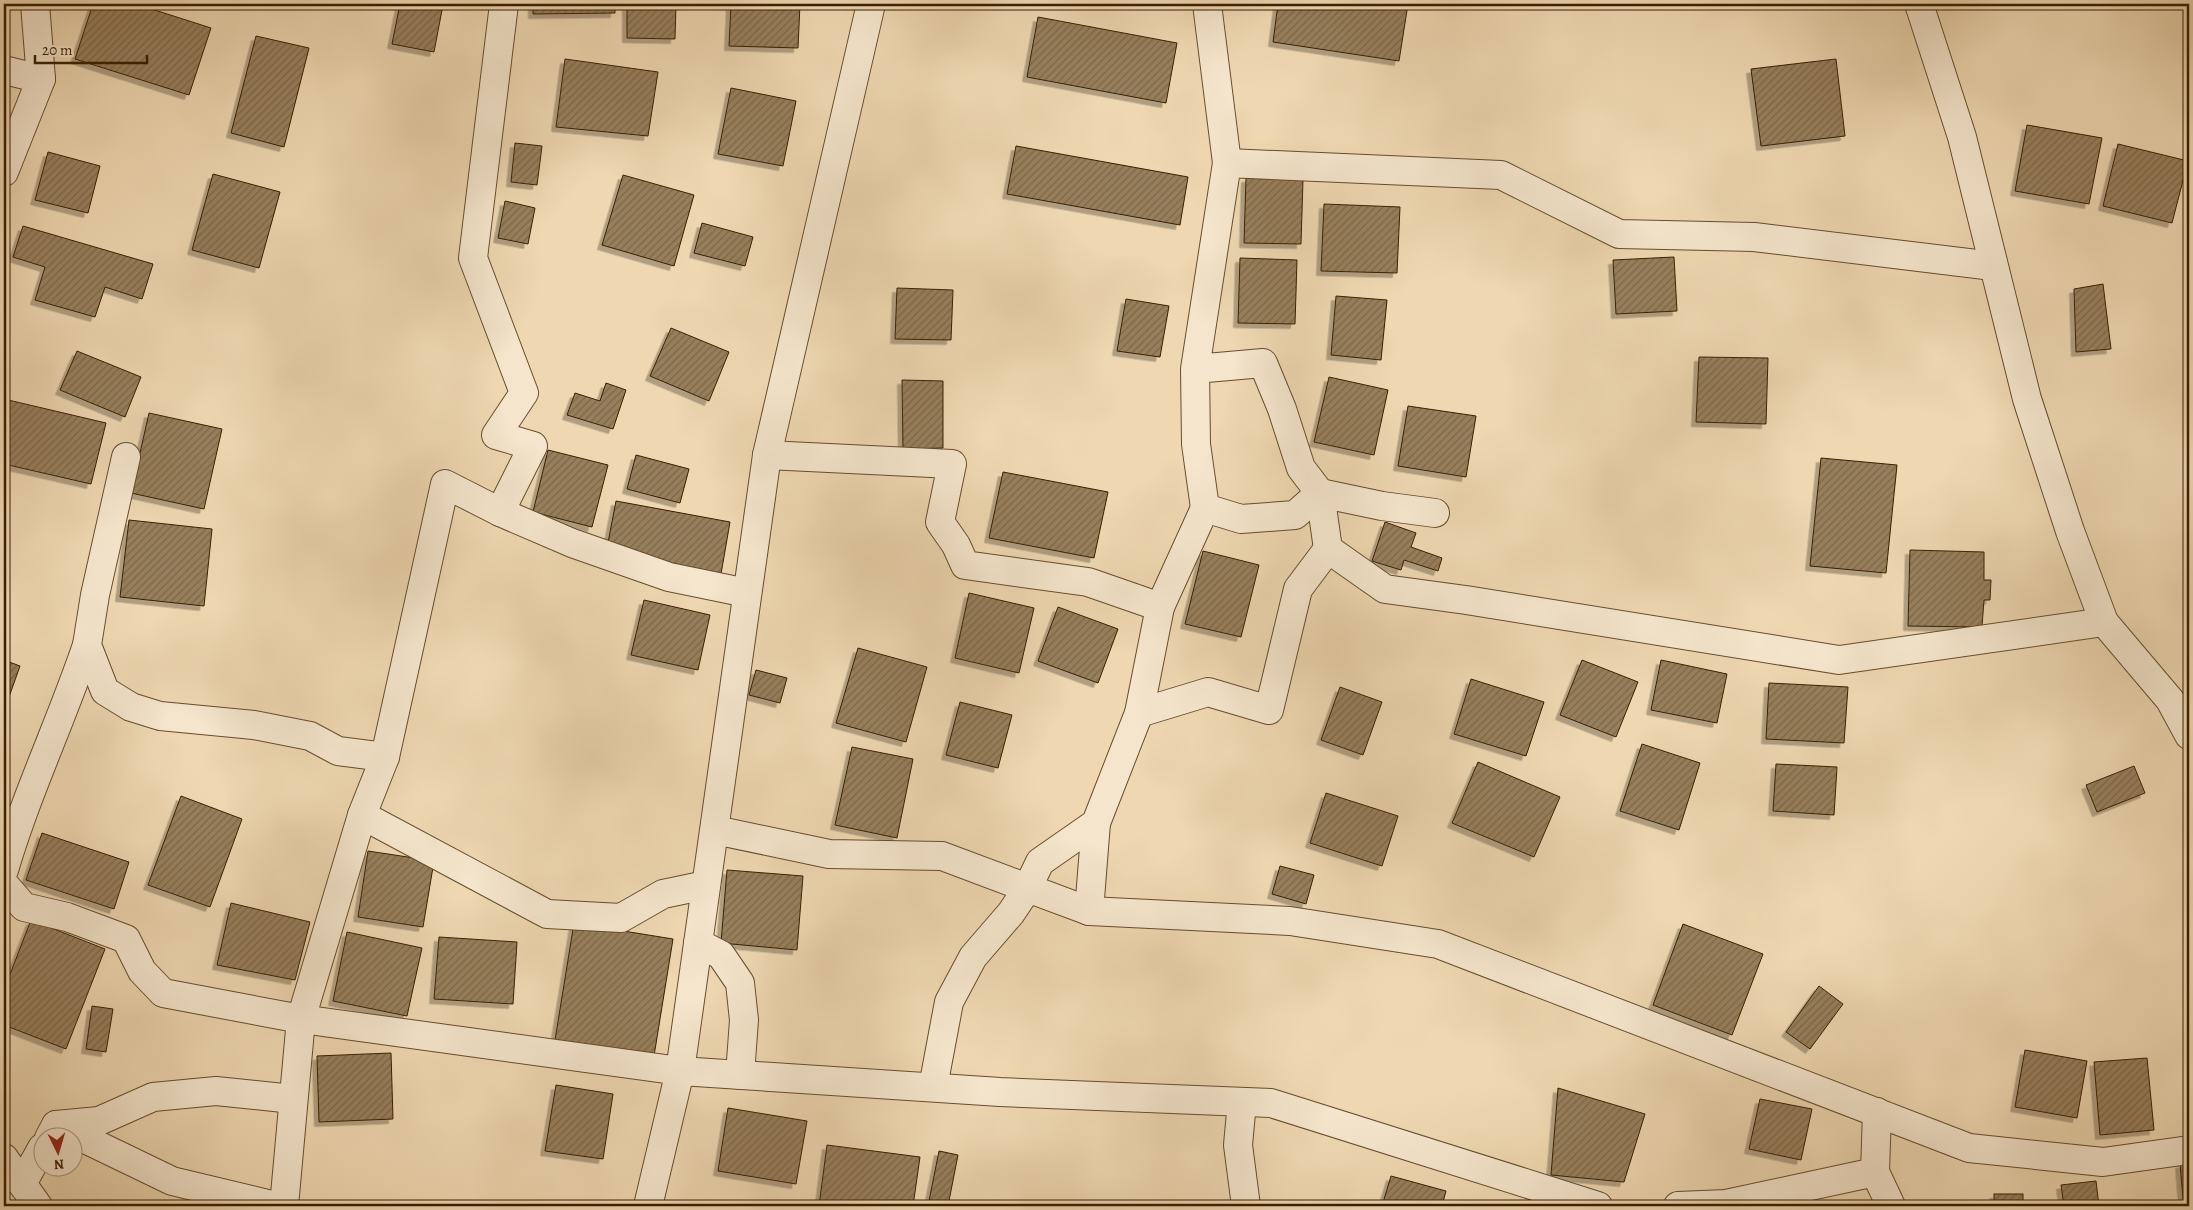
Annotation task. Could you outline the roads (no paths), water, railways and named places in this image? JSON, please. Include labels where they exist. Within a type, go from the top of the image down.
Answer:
[{"type":"street","points":[[4,172],[40,79],[35,4]]},
{"type":"street","points":[[500,512],[533,446],[496,435],[524,393],[473,258],[504,4]]},
{"type":"street","points":[[648,1206],[680,1071],[766,454],[871,4]]},
{"type":"street","points":[[1089,911],[1096,823],[1139,713],[1160,607],[1205,508],[1196,444],[1195,368],[1228,163],[1207,4]]},
{"type":"street","points":[[1919,4],[1962,137],[2027,399],[2070,531],[2104,622],[2170,700],[2189,735]]},
{"type":"street","points":[[4,70],[40,79]]},
{"type":"street","points":[[1228,163],[1501,174],[1619,234],[1754,237],[1993,266]]},
{"type":"street","points":[[1139,713],[1208,692],[1269,710],[1298,589],[1328,549],[1320,493],[1301,468],[1282,409],[1264,362],[1195,368]]},
{"type":"street","points":[[766,454],[952,464],[940,522],[956,546],[965,565],[1088,582],[1160,607]]},
{"type":"street","points":[[4,870],[20,815],[73,687],[87,645],[95,595],[126,457]]},
{"type":"street","points":[[284,1206],[301,1019],[362,815],[385,757],[445,484],[500,512],[572,543],[669,577],[747,593]]},
{"type":"street","points":[[1205,508],[1241,519],[1295,515],[1320,493]]},
{"type":"street","points":[[1320,493],[1382,506],[1435,513]]},
{"type":"street","points":[[1328,549],[1385,589],[1466,600],[1839,660],[2104,622]]},
{"type":"street","points":[[87,645],[105,691],[131,706],[160,716],[254,725],[310,736],[338,751],[385,757]]},
{"type":"street","points":[[362,815],[548,914],[621,918],[663,894],[706,885]]},
{"type":"street","points":[[933,1087],[949,1002],[973,957],[1012,913],[1027,889],[1040,862],[1096,823]]},
{"type":"street","points":[[714,830],[829,854],[942,856],[1089,911],[1290,921],[1438,944],[1969,1148],[2103,1162],[2189,1150]]},
{"type":"street","points":[[4,884],[24,907],[67,917],[126,940],[142,971],[163,993],[301,1019],[680,1071],[933,1087],[1271,1103],[1598,1206]]},
{"type":"street","points":[[698,943],[721,955],[740,983],[744,1020],[740,1075]]},
{"type":"street","points":[[66,1128],[100,1121],[153,1097],[216,1091],[293,1100]]},
{"type":"street","points":[[1242,1102],[1238,1145],[1246,1206]]},
{"type":"street","points":[[1877,1112],[1875,1172],[1892,1206]]},
{"type":"street","points":[[82,1144],[172,1181],[276,1206]]},
{"type":"street","points":[[4,1158],[38,1206]]},
{"type":"street","points":[[22,1184],[32,1166]]},
{"type":"street","points":[[1678,1206],[1727,1205],[1875,1172]]}]
